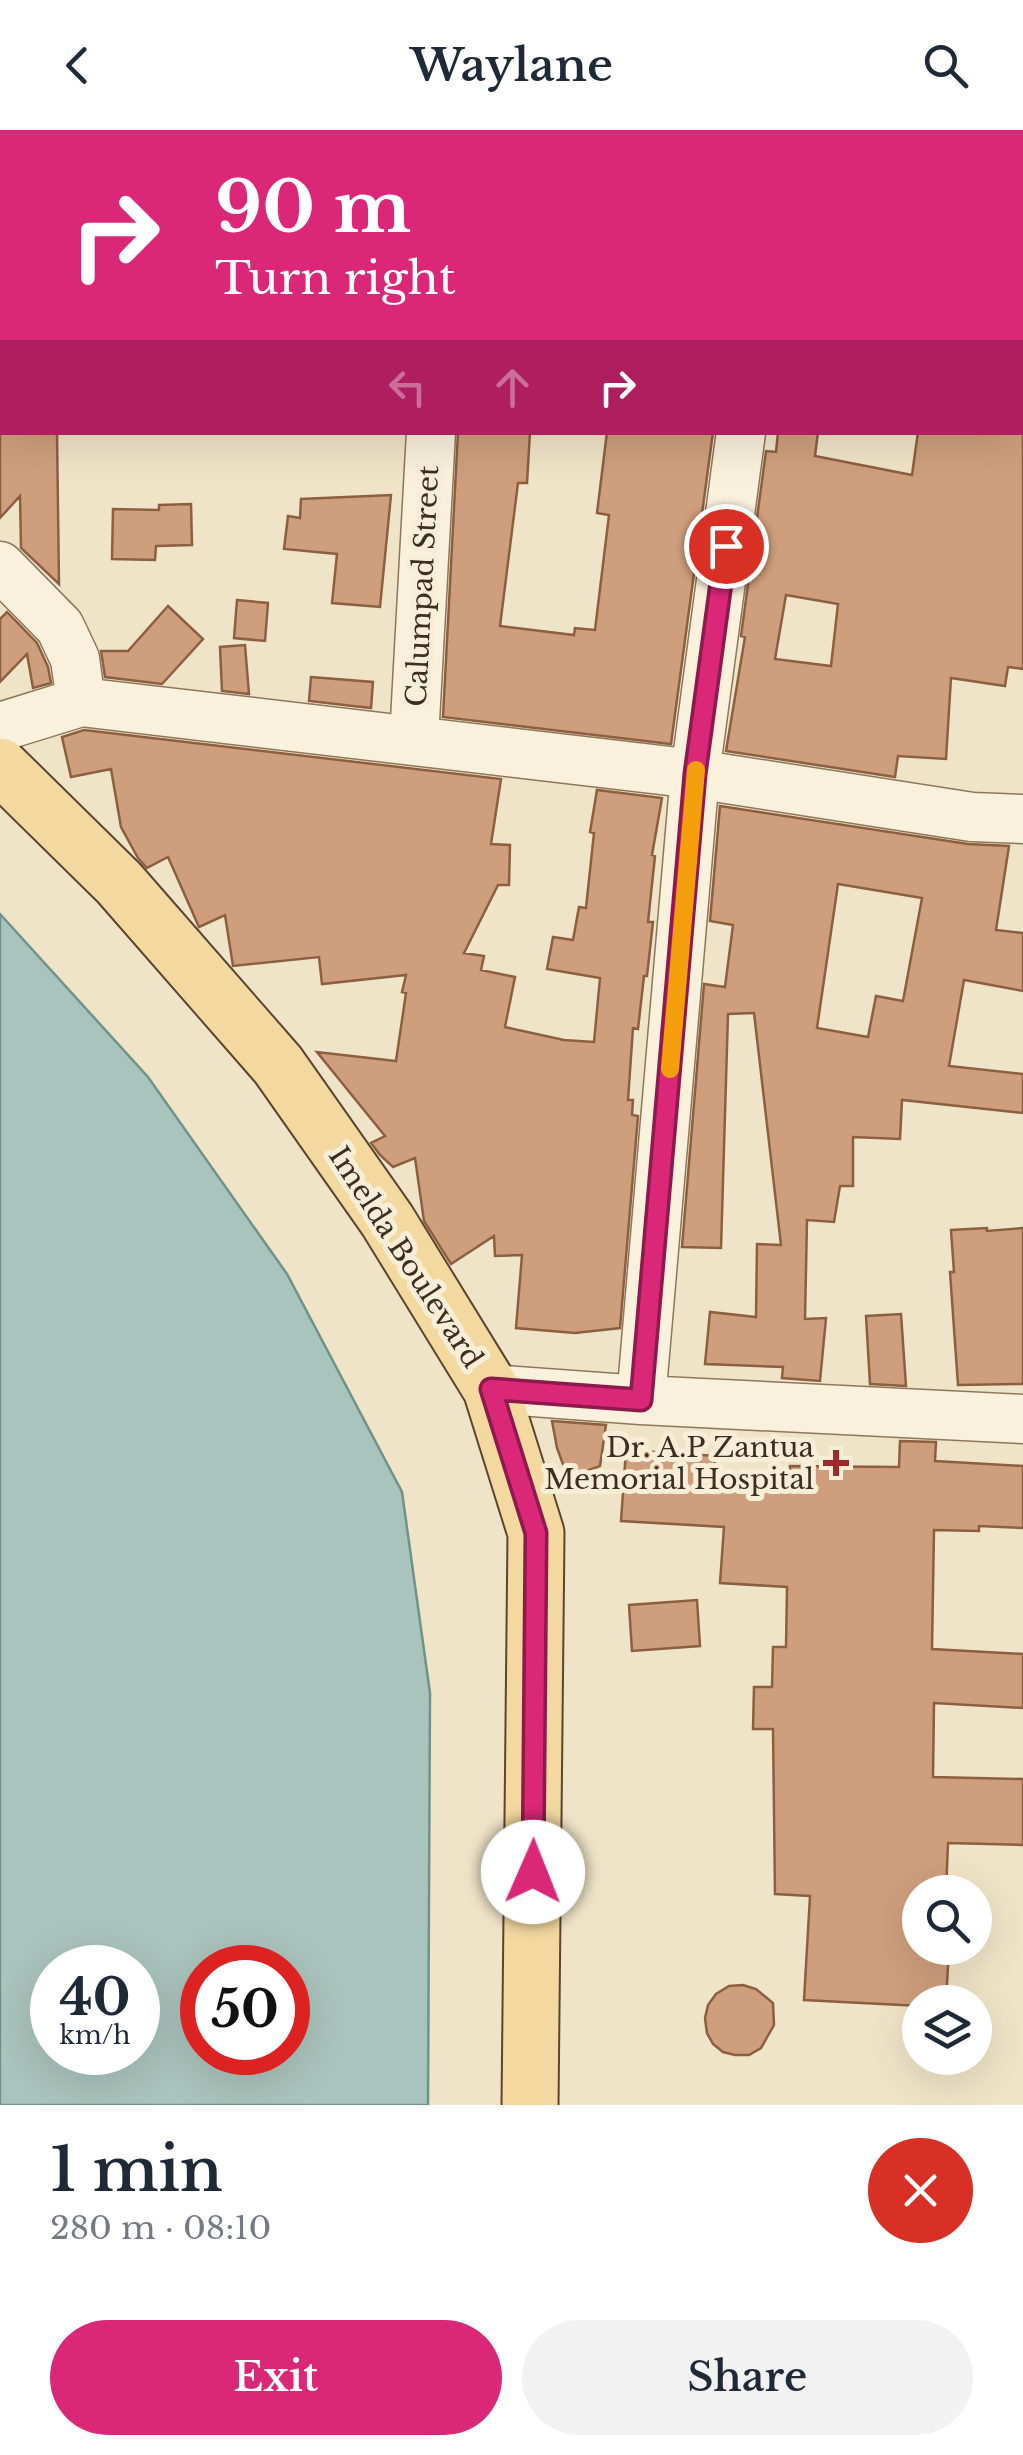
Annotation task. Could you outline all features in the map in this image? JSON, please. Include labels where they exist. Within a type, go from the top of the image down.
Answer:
[{"type":"main road","name":"Imelda Boulevard","points":[[0,766],[119,883],[278,1065],[387,1220],[491,1389],[536,1533],[530,2105]]},
{"type":"street","name":"Calumpad Street","points":[[414,740],[431,435]]},
{"type":"street","points":[[641,1400],[695,774],[741,435]]},
{"type":"street","points":[[0,566],[60,627],[75,658],[81,702]]},
{"type":"street","points":[[0,726],[81,702],[695,774],[972,817],[1023,819]]},
{"type":"street","points":[[491,1389],[1023,1419]]},
{"type":"water","points":[[0,914],[148,1077],[287,1274],[402,1492],[430,1693],[428,2105],[0,2105]]},
{"type":"building","points":[[0,435],[57,435],[59,584],[21,548],[20,496],[0,518]]},
{"type":"building","points":[[458,435],[530,435],[527,483],[518,483],[500,626],[574,635],[575,628],[595,630],[609,515],[597,513],[607,435],[713,435],[671,744],[443,717]]},
{"type":"building","points":[[778,435],[818,435],[815,456],[912,475],[918,435],[1023,435],[1023,669],[1008,667],[1005,686],[951,678],[946,759],[898,756],[895,777],[726,751],[745,637],[741,636],[766,451],[776,452]],"holes":[[[786,595],[838,604],[831,666],[775,659]]]},
{"type":"building","points":[[391,495],[380,607],[332,603],[337,554],[284,549],[288,516],[300,518],[301,499]]},
{"type":"building","points":[[191,504],[192,545],[156,546],[155,560],[112,559],[113,509],[159,510],[159,505]]},
{"type":"building","points":[[237,600],[268,603],[265,641],[234,638]]},
{"type":"building","points":[[168,606],[203,639],[162,684],[105,677],[101,651],[128,651]]},
{"type":"building","points":[[7,612],[37,643],[51,683],[33,688],[27,654],[0,682],[0,619]]},
{"type":"building","points":[[245,645],[249,694],[222,691],[220,647]]},
{"type":"building","points":[[311,677],[373,682],[371,708],[309,701]]},
{"type":"building","points":[[84,730],[501,779],[491,844],[510,845],[509,885],[498,885],[464,953],[484,956],[481,970],[515,977],[505,1027],[564,1040],[594,1042],[600,978],[547,969],[553,937],[573,940],[579,907],[586,908],[594,833],[590,832],[597,790],[662,798],[652,855],[655,856],[648,922],[653,922],[647,976],[638,1029],[633,1028],[628,1100],[633,1100],[632,1115],[638,1116],[620,1328],[575,1333],[516,1328],[522,1255],[495,1256],[494,1236],[451,1264],[424,1221],[415,1158],[393,1167],[380,1155],[371,1143],[385,1136],[317,1052],[396,1061],[406,975],[322,984],[319,957],[233,966],[225,915],[199,927],[168,857],[147,868],[138,858],[121,827],[111,769],[71,777],[62,737]]},
{"type":"building","points":[[720,806],[968,844],[1009,846],[996,930],[1023,933],[1023,991],[964,980],[949,1066],[1023,1074],[1023,1113],[902,1100],[900,1139],[853,1137],[853,1186],[840,1186],[834,1222],[807,1220],[805,1319],[826,1318],[820,1381],[782,1378],[783,1367],[705,1364],[710,1312],[756,1317],[757,1244],[781,1245],[754,1013],[728,1014],[721,1248],[682,1247],[704,984],[725,987],[733,925],[710,921]],"holes":[[[838,884],[922,898],[903,1001],[876,996],[868,1037],[817,1028]]]},
{"type":"building","points":[[1023,1228],[1023,1384],[958,1385],[951,1230]]},
{"type":"building","points":[[901,1314],[906,1386],[870,1384],[866,1316]]},
{"type":"building","points":[[552,1421],[606,1425],[600,1466],[568,1478]]},
{"type":"building","points":[[900,1441],[936,1442],[935,1461],[1023,1466],[1023,1528],[934,1530],[932,1649],[1023,1654],[1023,1708],[934,1703],[933,1777],[1023,1779],[1023,1845],[948,1843],[947,1875],[902,1875],[902,1965],[948,1965],[947,1985],[902,1985],[902,2005],[804,2000],[810,1896],[775,1894],[773,1729],[753,1729],[754,1687],[772,1687],[773,1647],[786,1647],[787,1587],[720,1583],[724,1527],[621,1521],[626,1450],[715,1456],[713,1483],[789,1488],[790,1466],[899,1467]]},
{"type":"building","points":[[697,1600],[700,1646],[632,1651],[629,1605]]},
{"type":"building","points":[[729,1986],[756,1989],[773,2003],[774,2025],[761,2048],[749,2055],[735,2055],[713,2044],[705,2018],[716,1994]]},
{"type":"slow traffic","points":[[670,1069],[696,770]]},
{"type":"place","name":"Dr. A.P Zantua Memorial Hospital","points":[[836,1463]]},
{"type":"route","points":[[533,1872],[536,1533],[491,1389],[641,1400],[695,774],[726,546]]}]
